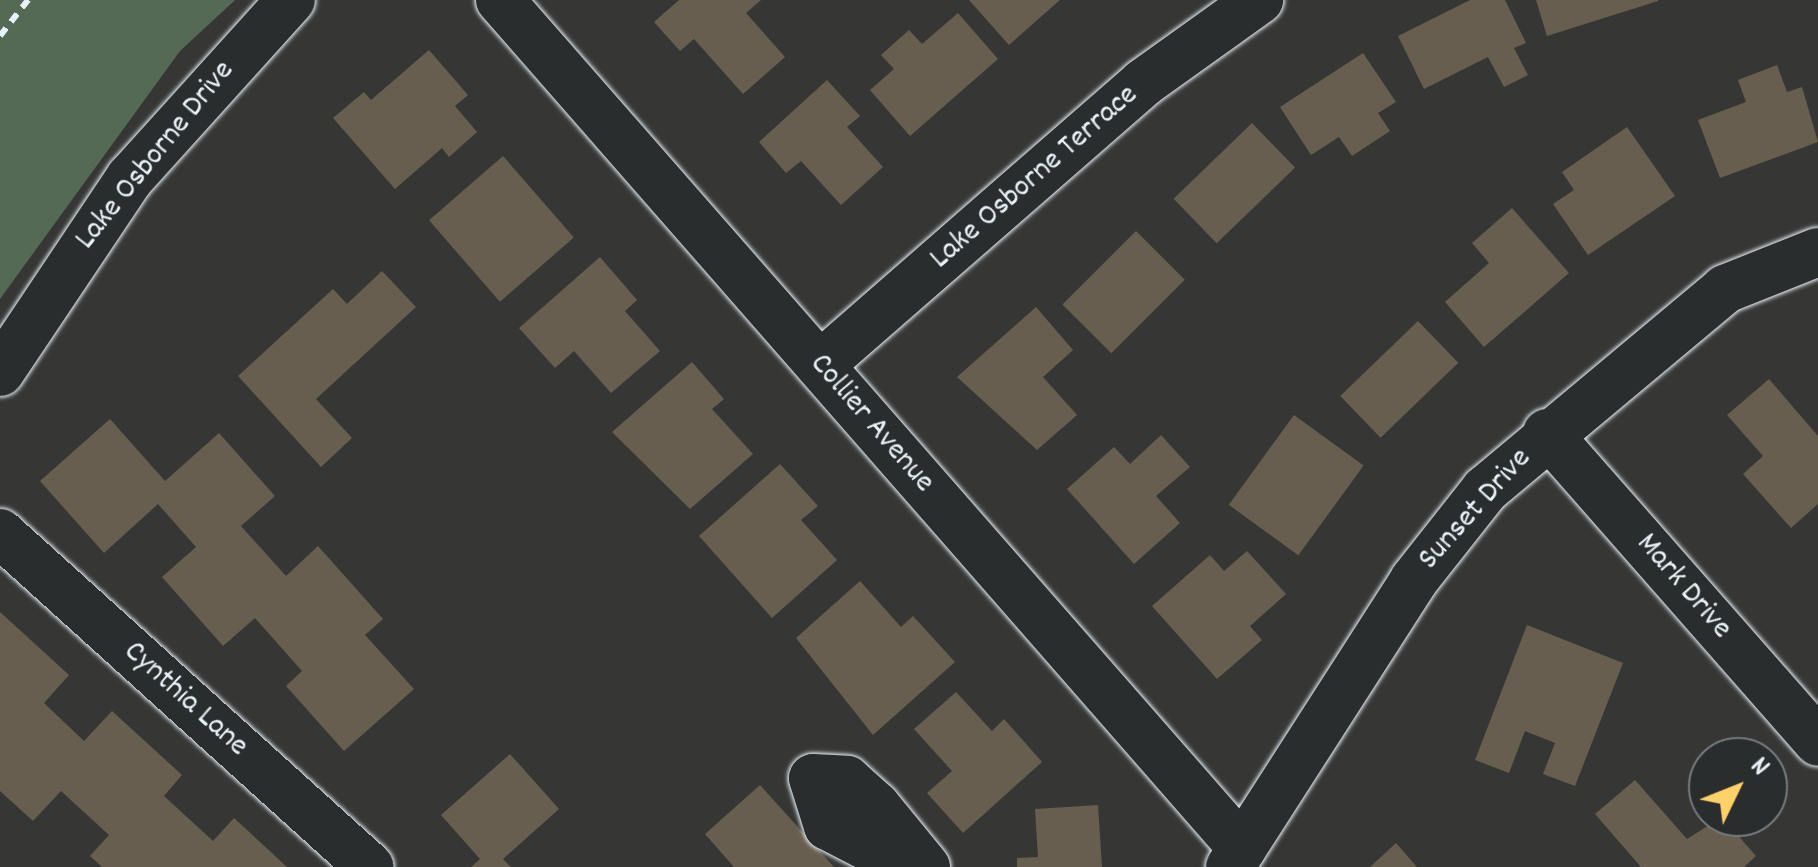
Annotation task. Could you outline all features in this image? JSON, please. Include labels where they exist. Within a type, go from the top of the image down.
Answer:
[{"type":"street","name":"Lake Osborne Drive","points":[[0,372],[130,178],[291,0]]},
{"type":"street","name":"Collier Avenue","points":[[500,0],[820,366],[1236,858]]},
{"type":"street","name":"Lake Osborne Terrace","points":[[820,366],[1143,83],[1259,0]]},
{"type":"street","name":"Sunset Drive","points":[[1236,858],[1448,533],[1547,432],[1725,289],[1818,252]]},
{"type":"street","name":"Mark Drive","points":[[1547,432],[1818,742]]},
{"type":"street","name":"Cynthia Lane","points":[[0,534],[369,867]]},
{"type":"path","points":[[0,36],[28,0]]},
{"type":"green space","points":[[0,0],[235,0],[180,51],[0,299]]},
{"type":"building","points":[[679,0],[761,0],[746,13],[785,57],[743,94],[694,39],[680,51],[654,22]]},
{"type":"building","points":[[969,0],[1060,0],[1009,45]]},
{"type":"building","points":[[1470,0],[1505,0],[1526,43],[1514,48],[1528,75],[1504,87],[1488,57],[1424,89],[1398,36]]},
{"type":"building","points":[[1536,0],[1658,0],[1658,1],[1547,36]]},
{"type":"building","points":[[958,13],[998,59],[910,136],[870,90],[894,69],[881,55],[909,30],[922,44]]},
{"type":"building","points":[[429,50],[468,95],[455,106],[477,132],[449,157],[442,148],[395,189],[333,118],[364,92],[371,100]]},
{"type":"building","points":[[1363,53],[1396,102],[1378,113],[1390,131],[1352,156],[1339,137],[1311,155],[1280,107]]},
{"type":"building","points":[[1777,65],[1787,92],[1802,87],[1818,142],[1720,178],[1698,120],[1746,102],[1738,80]]},
{"type":"building","points":[[827,80],[860,116],[847,127],[883,167],[841,205],[801,161],[786,173],[759,142]]},
{"type":"building","points":[[1252,123],[1295,168],[1217,243],[1174,199]]},
{"type":"building","points":[[1627,127],[1675,196],[1588,255],[1553,204],[1574,190],[1562,172]]},
{"type":"building","points":[[503,156],[574,238],[500,302],[429,220]]},
{"type":"building","points":[[1512,208],[1569,273],[1484,347],[1445,302],[1489,263],[1472,243]]},
{"type":"building","points":[[1136,231],[1185,280],[1111,353],[1062,305]]},
{"type":"building","points":[[600,257],[637,300],[625,311],[660,351],[611,393],[574,351],[555,368],[519,328]]},
{"type":"building","points":[[382,271],[416,307],[316,399],[352,438],[321,467],[238,376],[333,289],[347,304]]},
{"type":"building","points":[[1036,307],[1073,350],[1043,377],[1077,415],[1037,450],[957,377]]},
{"type":"building","points":[[1418,321],[1458,363],[1381,438],[1340,396]]},
{"type":"building","points":[[692,362],[724,399],[712,409],[753,454],[690,509],[612,432]]},
{"type":"building","points":[[1769,379],[1818,436],[1818,504],[1791,528],[1743,474],[1763,456],[1727,415]]},
{"type":"building","points":[[1294,415],[1364,466],[1298,555],[1229,505]]},
{"type":"building","points":[[110,419],[165,481],[219,433],[275,496],[241,526],[286,576],[318,546],[383,619],[365,635],[414,689],[344,751],[286,686],[302,671],[255,618],[223,646],[162,577],[196,547],[158,504],[104,553],[40,481]]},
{"type":"building","points":[[1161,435],[1190,467],[1156,496],[1180,523],[1134,564],[1067,489],[1114,447],[1130,464]]},
{"type":"building","points":[[780,464],[818,506],[801,520],[837,560],[772,618],[699,536]]},
{"type":"building","points":[[1247,551],[1286,594],[1250,626],[1262,640],[1217,679],[1152,606],[1210,555],[1224,571]]},
{"type":"building","points":[[860,581],[901,627],[913,616],[955,662],[873,735],[796,638]]},
{"type":"building","points":[[0,612],[69,675],[44,703],[84,741],[112,711],[182,775],[164,796],[213,841],[234,818],[287,867],[102,867],[90,856],[109,835],[61,791],[33,821],[0,791]]},
{"type":"building","points":[[1527,625],[1623,663],[1575,786],[1543,774],[1555,743],[1525,731],[1509,773],[1475,760]]},
{"type":"building","points":[[956,692],[992,731],[1004,719],[1042,762],[963,833],[927,793],[952,771],[914,729]]},
{"type":"building","points":[[510,754],[559,809],[503,859],[511,867],[471,867],[480,859],[441,815]]},
{"type":"building","points":[[1635,780],[1687,839],[1739,837],[1756,856],[1744,867],[1641,867],[1595,814]]},
{"type":"building","points":[[760,785],[834,867],[734,867],[705,834]]},
{"type":"building","points":[[1098,805],[1102,867],[1017,867],[1017,858],[1038,857],[1035,809]]},
{"type":"building","points":[[1396,843],[1417,867],[1370,867]]}]
